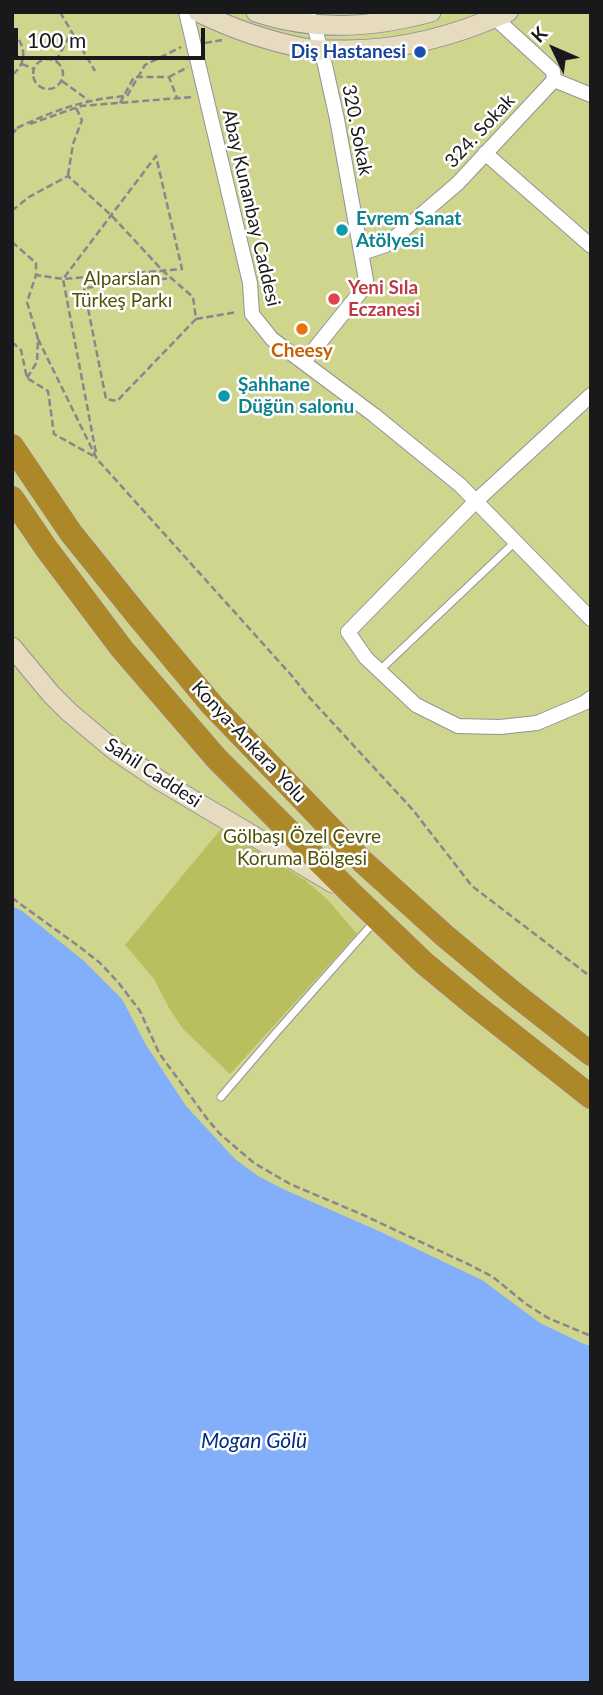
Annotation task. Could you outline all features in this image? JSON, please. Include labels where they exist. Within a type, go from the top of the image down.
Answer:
[{"type":"highway","name":"Konya-Ankara Yolu","points":[[12,446],[71,533],[212,705],[363,862],[454,944],[591,1054]]},
{"type":"highway","points":[[12,498],[122,649],[217,759],[424,963],[591,1097]]},
{"type":"street","name":"Abay Kunanbay Caddesi","points":[[186,12],[250,283],[252,314],[272,338],[374,415],[460,485],[591,619]]},
{"type":"street","points":[[198,12],[259,37],[304,48],[357,51],[411,44],[450,35],[501,15],[553,71],[554,80],[591,95]]},
{"type":"street","points":[[257,12],[356,26],[398,21],[431,12]]},
{"type":"street","name":"320. Sokak","points":[[303,362],[362,290],[366,280],[337,119],[321,50],[310,18]]},
{"type":"street","name":"324. Sokak","points":[[362,253],[386,245],[458,183],[554,80]]},
{"type":"street","points":[[485,153],[591,246]]},
{"type":"street","points":[[591,395],[475,502],[348,632],[366,658],[416,705],[458,726],[500,727],[537,723],[591,698]]},
{"type":"street","name":"Sahil Caddesi","points":[[12,647],[51,694],[113,749],[159,780],[352,894]]},
{"type":"lane","points":[[379,670],[515,542]]},
{"type":"lane","points":[[221,1097],[377,918]]},
{"type":"path","points":[[60,12],[95,71]]},
{"type":"path","points":[[56,61],[72,31]]},
{"type":"path","points":[[12,32],[20,39],[24,55],[18,71],[12,75]]},
{"type":"path","points":[[138,77],[145,65],[183,46]]},
{"type":"path","points":[[46,59],[56,61],[64,72],[62,81],[55,89],[40,87],[34,79],[34,69],[46,59]]},
{"type":"path","points":[[120,103],[134,77],[169,77],[197,62]]},
{"type":"path","points":[[22,64],[34,69]]},
{"type":"path","points":[[169,77],[177,98]]},
{"type":"path","points":[[62,81],[95,105]]},
{"type":"path","points":[[12,135],[17,128],[52,112],[89,101],[124,96]]},
{"type":"path","points":[[17,128],[76,107],[205,96]]},
{"type":"path","points":[[68,176],[73,144],[82,120],[76,107]]},
{"type":"path","points":[[36,275],[63,279],[182,269],[156,156],[63,279],[97,459]]},
{"type":"path","points":[[68,176],[112,216],[163,271],[193,297],[196,319]]},
{"type":"path","points":[[12,207],[14,209],[29,197],[68,176]]},
{"type":"path","points":[[12,243],[36,263],[36,275],[27,302],[38,339],[97,459],[413,810],[472,886],[591,977]]},
{"type":"path","points":[[171,278],[84,288],[106,399],[117,401],[196,319],[252,309]]},
{"type":"path","points":[[27,378],[37,362],[38,339]]},
{"type":"path","points":[[12,342],[21,350],[27,378],[48,391],[54,434],[97,459]]},
{"type":"path","points":[[12,898],[99,962],[118,982],[140,1011],[159,1053],[208,1120],[239,1152],[290,1184],[361,1214],[493,1277],[548,1318],[591,1336]]},
{"type":"green space","name":"Gölbaşı Özel Çevre Koruma Bölgesi","points":[[12,12],[591,12],[591,1683],[12,1683]]},
{"type":"green space","points":[[221,829],[305,880],[328,900],[357,934],[230,1074],[183,1029],[154,979],[125,945]]},
{"type":"water","name":"Mogan Gölü","points":[[12,906],[84,961],[122,999],[146,1045],[186,1106],[235,1159],[258,1176],[285,1190],[482,1280],[540,1323],[591,1346],[591,1683],[12,1683]]},
{"type":"place","name":"Diş Hastanesi","points":[[420,52]]},
{"type":"place","name":"Evrem Sanat Atölyesi","points":[[342,230]]},
{"type":"place","name":"Yeni Sıla Eczanesi","points":[[334,299]]},
{"type":"place","name":"Cheesy","points":[[302,329]]},
{"type":"place","name":"Şahhane Düğün salonu","points":[[224,396]]},
{"type":"park label","name":"Alparslan Türkeş Parkı","points":[[122,290]]}]
